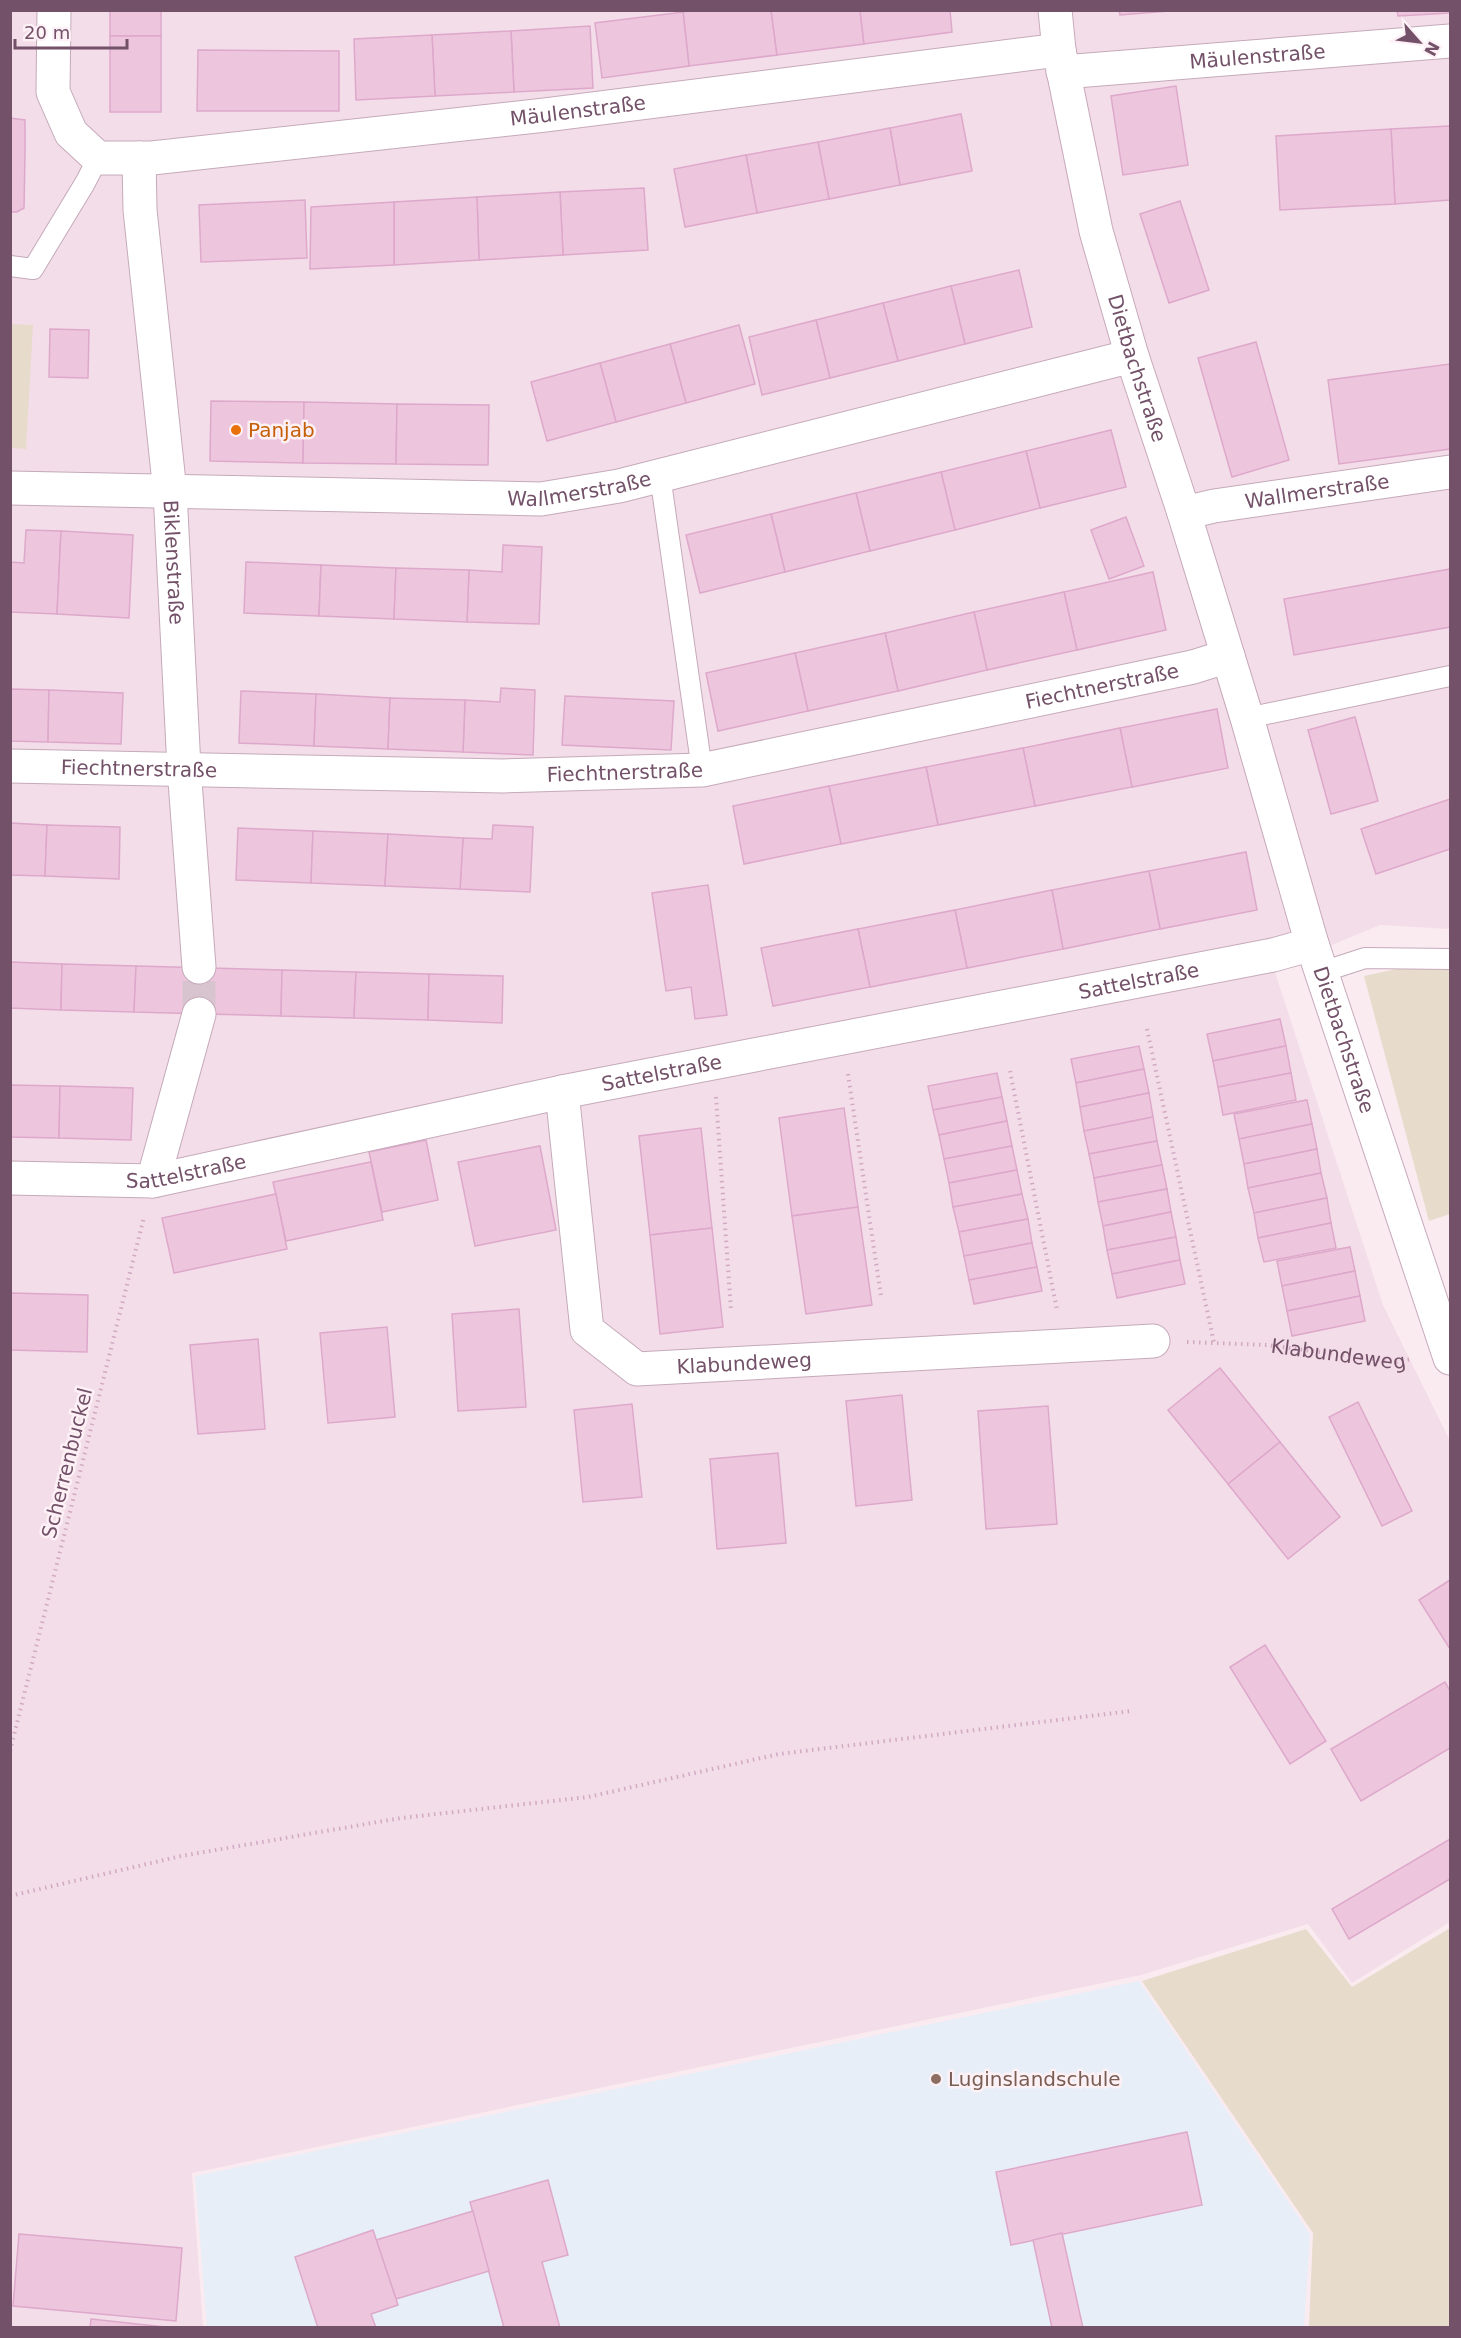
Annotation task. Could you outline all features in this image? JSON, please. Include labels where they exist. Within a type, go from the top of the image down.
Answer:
[{"type":"street","points":[[54,10],[53,92],[71,133],[98,158]]},
{"type":"street","name":"Dietbachstraße","points":[[1055,10],[1061,61],[1096,231],[1132,356],[1228,656],[1317,958],[1449,1355]]},
{"type":"street","name":"Mäulenstraße","points":[[98,158],[139,158],[1061,61],[1450,41]]},
{"type":"street","name":"Biklenstraße","points":[[139,158],[140,210],[170,492],[184,768],[200,967]]},
{"type":"street","name":"Wallmerstraße","points":[[10,488],[541,499],[619,486],[1132,356]]},
{"type":"street","name":"Wallmerstraße","points":[[1184,513],[1214,506],[1450,472]]},
{"type":"street","name":"Fiechtnerstraße","points":[[10,766],[503,776],[702,770],[1193,667],[1228,656]]},
{"type":"street","name":"Sattelstraße","points":[[10,1178],[153,1181],[562,1092],[1273,955],[1317,958]]},
{"type":"street","points":[[153,1181],[199,1014]]},
{"type":"street","name":"Klabundeweg","points":[[562,1092],[587,1329],[637,1369],[1153,1341]]},
{"type":"lane","points":[[10,267],[33,269],[98,158]]},
{"type":"lane","points":[[660,475],[702,770]]},
{"type":"lane","points":[[1247,718],[1450,676]]},
{"type":"lane","points":[[1317,958],[1450,959]]},
{"type":"path","points":[[1146,1029],[1214,1343]]},
{"type":"path","points":[[842,1038],[881,1296]]},
{"type":"path","points":[[713,1063],[731,1310]]},
{"type":"path","points":[[1010,1071],[1064,1346]]},
{"type":"path","name":"Scherrenbuckel","points":[[10,1752],[153,1181]]},
{"type":"path","name":"Klabundeweg","points":[[1226,1343],[1267,1345],[1396,1362],[1449,1355]]},
{"type":"path","points":[[10,1896],[181,1856],[401,1818],[588,1797],[780,1754],[1131,1711]]},
{"type":"shaded area","points":[[11,11],[1450,11],[1450,929],[1380,925],[1274,969],[1383,1305],[1450,1441],[1450,1922],[1352,1983],[1308,1924],[1141,1975],[192,2173],[203,2327],[11,2328]]},
{"type":"shaded area","points":[[10,324],[33,325],[26,449],[11,448]]},
{"type":"shaded area","points":[[1401,968],[1450,970],[1450,1214],[1429,1221],[1364,976]]},
{"type":"shaded area","points":[[1450,1928],[1450,2327],[1309,2327],[1313,2233],[1142,1981],[1306,1929],[1352,1987]]},
{"type":"shaded area","name":"Luginslandschule","points":[[1139,1981],[1310,2234],[1304,2327],[207,2327],[195,2176]]},
{"type":"building","points":[[110,10],[161,10],[161,36],[110,36]]},
{"type":"building","points":[[771,10],[777,55],[689,66],[683,12]]},
{"type":"building","points":[[771,10],[860,10],[864,44],[777,55]]},
{"type":"building","points":[[860,10],[950,10],[952,32],[864,44]]},
{"type":"building","points":[[1119,10],[1182,10],[1120,15]]},
{"type":"building","points":[[1397,10],[1450,10],[1450,13],[1398,16]]},
{"type":"building","points":[[683,12],[689,66],[602,78],[595,23]]},
{"type":"building","points":[[590,26],[593,88],[514,92],[511,31]]},
{"type":"building","points":[[511,31],[514,92],[435,96],[432,35]]},
{"type":"building","points":[[432,35],[435,96],[356,100],[354,39]]},
{"type":"building","points":[[110,36],[161,36],[161,112],[110,112]]},
{"type":"building","points":[[198,50],[339,51],[339,111],[197,111]]},
{"type":"building","points":[[1176,86],[1188,165],[1123,175],[1111,96]]},
{"type":"building","points":[[961,114],[972,171],[900,185],[890,128]]},
{"type":"building","points":[[10,118],[25,120],[24,208],[17,212],[10,212]]},
{"type":"building","points":[[1450,126],[1450,200],[1395,204],[1391,129]]},
{"type":"building","points":[[890,128],[900,185],[829,199],[818,142]]},
{"type":"building","points":[[1391,129],[1395,204],[1280,210],[1276,136]]},
{"type":"building","points":[[818,142],[829,199],[757,213],[746,155]]},
{"type":"building","points":[[746,155],[757,213],[685,227],[674,169]]},
{"type":"building","points":[[644,188],[648,250],[563,255],[560,192]]},
{"type":"building","points":[[560,192],[563,255],[479,260],[477,197]]},
{"type":"building","points":[[477,197],[479,260],[394,265],[394,202]]},
{"type":"building","points":[[305,200],[307,258],[201,262],[199,205]]},
{"type":"building","points":[[1180,201],[1209,290],[1169,303],[1140,214]]},
{"type":"building","points":[[394,202],[394,265],[310,269],[311,207]]},
{"type":"building","points":[[1019,270],[1032,327],[965,344],[951,286]]},
{"type":"building","points":[[951,286],[965,344],[898,361],[883,303]]},
{"type":"building","points":[[883,303],[898,361],[830,378],[816,320]]},
{"type":"building","points":[[816,320],[830,378],[762,395],[749,337]]},
{"type":"building","points":[[739,325],[755,384],[686,403],[670,344]]},
{"type":"building","points":[[50,329],[89,330],[88,378],[49,377]]},
{"type":"building","points":[[1256,342],[1289,460],[1232,477],[1198,358]]},
{"type":"building","points":[[670,344],[686,403],[616,422],[600,363]]},
{"type":"building","points":[[600,363],[616,422],[547,441],[531,382]]},
{"type":"building","points":[[1450,364],[1450,449],[1339,464],[1328,380]]},
{"type":"building","points":[[211,401],[304,402],[303,463],[210,461]]},
{"type":"building","points":[[304,402],[397,404],[396,464],[303,463]]},
{"type":"building","points":[[397,404],[489,405],[488,465],[396,464]]},
{"type":"building","points":[[1111,430],[1126,487],[1040,508],[1026,451]]},
{"type":"building","points":[[1026,451],[1040,508],[955,530],[941,472]]},
{"type":"building","points":[[941,472],[955,530],[870,551],[856,493]]},
{"type":"building","points":[[856,493],[870,551],[785,572],[771,514]]},
{"type":"building","points":[[771,514],[785,572],[700,593],[686,535]]},
{"type":"building","points":[[1126,517],[1144,566],[1109,579],[1091,530]]},
{"type":"building","points":[[26,530],[61,531],[57,614],[10,612],[10,562],[24,563]]},
{"type":"building","points":[[61,531],[133,535],[129,618],[57,614]]},
{"type":"building","points":[[503,545],[542,547],[539,624],[467,622],[469,570],[502,572]]},
{"type":"building","points":[[246,562],[321,565],[319,616],[244,613]]},
{"type":"building","points":[[321,565],[396,568],[394,619],[319,616]]},
{"type":"building","points":[[396,568],[469,570],[467,622],[394,619]]},
{"type":"building","points":[[1450,569],[1450,627],[1294,655],[1284,599]]},
{"type":"building","points":[[1153,572],[1166,630],[1077,650],[1064,592]]},
{"type":"building","points":[[1064,592],[1077,650],[987,670],[974,612]]},
{"type":"building","points":[[974,612],[987,670],[898,691],[885,633]]},
{"type":"building","points":[[885,633],[898,691],[808,711],[795,653]]},
{"type":"building","points":[[795,653],[808,711],[718,731],[706,673]]},
{"type":"building","points":[[501,688],[535,690],[533,755],[463,752],[465,700],[500,702]]},
{"type":"building","points":[[10,689],[49,690],[48,742],[10,741]]},
{"type":"building","points":[[49,690],[123,693],[121,744],[48,742]]},
{"type":"building","points":[[241,691],[316,694],[314,746],[239,743]]},
{"type":"building","points":[[316,694],[390,698],[388,749],[314,746]]},
{"type":"building","points":[[565,696],[674,701],[671,750],[562,745]]},
{"type":"building","points":[[390,698],[465,700],[463,752],[388,749]]},
{"type":"building","points":[[1217,709],[1228,768],[1132,787],[1120,728]]},
{"type":"building","points":[[1355,717],[1378,801],[1331,814],[1308,730]]},
{"type":"building","points":[[1120,728],[1132,787],[1035,806],[1023,748]]},
{"type":"building","points":[[1023,748],[1035,806],[938,825],[926,767]]},
{"type":"building","points":[[926,767],[938,825],[841,844],[829,786]]},
{"type":"building","points":[[829,786],[841,844],[744,864],[733,806]]},
{"type":"building","points":[[1450,799],[1450,849],[1376,874],[1361,829]]},
{"type":"building","points":[[10,823],[47,825],[45,876],[10,875]]},
{"type":"building","points":[[47,825],[120,827],[119,879],[45,876]]},
{"type":"building","points":[[493,825],[533,827],[530,892],[460,889],[463,838],[492,839]]},
{"type":"building","points":[[238,828],[313,831],[311,883],[236,880]]},
{"type":"building","points":[[313,831],[388,834],[385,886],[311,883]]},
{"type":"building","points":[[388,834],[463,838],[460,889],[385,886]]},
{"type":"building","points":[[1246,852],[1257,910],[1160,929],[1149,871]]},
{"type":"building","points":[[1149,871],[1160,929],[1063,949],[1052,890]]},
{"type":"building","points":[[708,885],[727,1015],[695,1019],[691,987],[666,991],[652,893]]},
{"type":"building","points":[[1052,890],[1063,949],[967,968],[955,910]]},
{"type":"building","points":[[955,910],[967,968],[870,987],[858,929]]},
{"type":"building","points":[[858,929],[870,987],[773,1006],[761,948]]},
{"type":"building","points":[[10,962],[62,964],[61,1010],[10,1008]]},
{"type":"building","points":[[62,964],[136,966],[134,1012],[61,1010]]},
{"type":"building","points":[[136,966],[209,968],[208,1014],[134,1012]]},
{"type":"building","points":[[209,968],[282,970],[281,1016],[208,1014]]},
{"type":"building","points":[[282,970],[356,972],[354,1018],[281,1016]]},
{"type":"building","points":[[356,972],[429,974],[428,1020],[354,1018]]},
{"type":"building","points":[[429,974],[503,976],[502,1023],[428,1020]]},
{"type":"building","points":[[1280,1019],[1286,1046],[1213,1061],[1207,1034]]},
{"type":"building","points":[[1139,1046],[1144,1069],[1076,1083],[1071,1059]]},
{"type":"building","points":[[1286,1046],[1291,1073],[1218,1087],[1213,1061]]},
{"type":"building","points":[[1144,1069],[1149,1093],[1080,1107],[1076,1083]]},
{"type":"building","points":[[997,1073],[1002,1097],[933,1110],[928,1086]]},
{"type":"building","points":[[1291,1073],[1296,1100],[1223,1115],[1218,1087]]},
{"type":"building","points":[[10,1085],[60,1086],[59,1138],[10,1137]]},
{"type":"building","points":[[60,1086],[133,1088],[131,1140],[59,1138]]},
{"type":"building","points":[[1149,1093],[1153,1117],[1084,1131],[1080,1107]]},
{"type":"building","points":[[1002,1097],[1007,1121],[939,1135],[933,1110]]},
{"type":"building","points":[[1307,1100],[1312,1124],[1239,1139],[1234,1114]]},
{"type":"building","points":[[844,1108],[858,1207],[792,1216],[779,1118]]},
{"type":"building","points":[[1153,1117],[1157,1141],[1089,1154],[1084,1131]]},
{"type":"building","points":[[1007,1121],[1012,1146],[944,1159],[939,1135]]},
{"type":"building","points":[[1312,1124],[1317,1149],[1244,1164],[1239,1139]]},
{"type":"building","points":[[701,1128],[712,1228],[650,1235],[639,1136]]},
{"type":"building","points":[[426,1140],[438,1200],[382,1212],[369,1152]]},
{"type":"building","points":[[1157,1141],[1162,1165],[1094,1178],[1089,1154]]},
{"type":"building","points":[[540,1146],[556,1230],[475,1246],[458,1162]]},
{"type":"building","points":[[1012,1146],[1017,1170],[949,1183],[944,1159]]},
{"type":"building","points":[[1317,1149],[1321,1173],[1248,1188],[1244,1164]]},
{"type":"building","points":[[371,1162],[383,1220],[286,1241],[273,1182]]},
{"type":"building","points":[[1162,1165],[1167,1189],[1098,1202],[1094,1178]]},
{"type":"building","points":[[1017,1170],[1022,1194],[953,1207],[949,1183]]},
{"type":"building","points":[[1321,1173],[1327,1198],[1254,1213],[1248,1188]]},
{"type":"building","points":[[1167,1189],[1171,1212],[1103,1226],[1098,1202]]},
{"type":"building","points":[[276,1194],[287,1249],[174,1273],[162,1218]]},
{"type":"building","points":[[1022,1194],[1028,1219],[959,1232],[953,1207]]},
{"type":"building","points":[[1327,1198],[1331,1223],[1258,1238],[1254,1213]]},
{"type":"building","points":[[858,1207],[872,1305],[806,1314],[792,1216]]},
{"type":"building","points":[[1171,1212],[1176,1237],[1107,1250],[1103,1226]]},
{"type":"building","points":[[1028,1219],[1032,1243],[964,1256],[959,1232]]},
{"type":"building","points":[[1331,1223],[1336,1248],[1264,1262],[1258,1238]]},
{"type":"building","points":[[712,1228],[723,1327],[660,1334],[650,1235]]},
{"type":"building","points":[[1176,1237],[1180,1260],[1112,1274],[1107,1250]]},
{"type":"building","points":[[1032,1243],[1037,1267],[969,1280],[964,1256]]},
{"type":"building","points":[[1350,1247],[1355,1271],[1282,1286],[1277,1261]]},
{"type":"building","points":[[1180,1260],[1185,1284],[1117,1298],[1112,1274]]},
{"type":"building","points":[[1037,1267],[1042,1291],[974,1304],[969,1280]]},
{"type":"building","points":[[1355,1271],[1360,1296],[1287,1311],[1282,1286]]},
{"type":"building","points":[[10,1293],[88,1295],[87,1352],[10,1350]]},
{"type":"building","points":[[1360,1296],[1365,1321],[1292,1336],[1287,1311]]},
{"type":"building","points":[[519,1309],[526,1407],[458,1411],[452,1314]]},
{"type":"building","points":[[387,1327],[395,1417],[328,1423],[320,1333]]},
{"type":"building","points":[[258,1339],[265,1429],[198,1434],[190,1345]]},
{"type":"building","points":[[1220,1368],[1280,1442],[1228,1484],[1168,1410]]},
{"type":"building","points":[[902,1395],[912,1500],[856,1506],[846,1401]]},
{"type":"building","points":[[1358,1402],[1412,1511],[1382,1526],[1329,1417]]},
{"type":"building","points":[[632,1404],[642,1497],[583,1502],[574,1410]]},
{"type":"building","points":[[1048,1406],[1057,1524],[986,1529],[978,1411]]},
{"type":"building","points":[[1280,1442],[1340,1517],[1288,1559],[1228,1484]]},
{"type":"building","points":[[778,1453],[786,1543],[717,1549],[710,1459]]},
{"type":"building","points":[[1450,1580],[1450,1649],[1419,1600]]},
{"type":"building","points":[[1265,1645],[1326,1741],[1290,1764],[1230,1667]]},
{"type":"building","points":[[1445,1682],[1450,1691],[1450,1748],[1361,1801],[1331,1749]]},
{"type":"building","points":[[1450,1839],[1450,1879],[1349,1939],[1332,1909]]},
{"type":"building","points":[[1187,2132],[1202,2205],[1011,2245],[996,2172]]},
{"type":"building","points":[[548,2180],[568,2255],[542,2262],[560,2328],[504,2328],[470,2202]]},
{"type":"building","points":[[473,2211],[489,2271],[396,2299],[376,2240]]},
{"type":"building","points":[[373,2230],[398,2305],[371,2314],[376,2328],[318,2328],[295,2257]]},
{"type":"building","points":[[1062,2233],[1083,2328],[1052,2328],[1033,2240]]},
{"type":"building","points":[[19,2234],[182,2248],[176,2321],[13,2306]]},
{"type":"building","points":[[91,2319],[174,2328],[90,2328]]},
{"type":"tunnel","points":[[199,967],[199,1014]]},
{"type":"place","name":"Panjab","points":[[236,430]]},
{"type":"place","name":"Luginslandschule","points":[[936,2079]]}]
